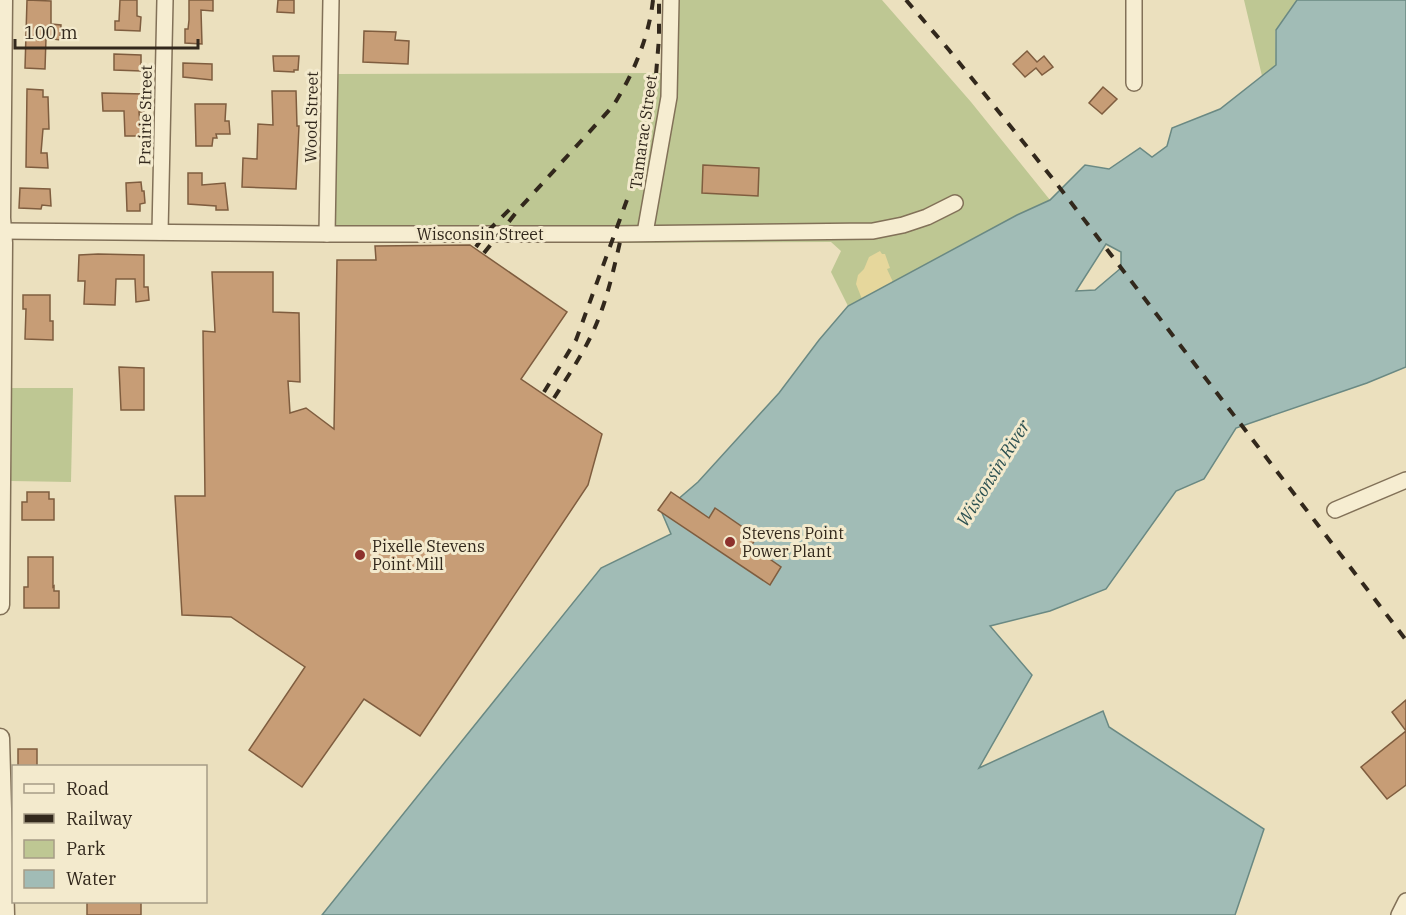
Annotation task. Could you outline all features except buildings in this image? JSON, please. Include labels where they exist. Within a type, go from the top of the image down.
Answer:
[{"type":"street","points":[[0,605],[3,0]]},
{"type":"street","name":"Prairie Street","points":[[160,232],[165,0]]},
{"type":"street","name":"Wood Street","points":[[327,234],[331,0]]},
{"type":"street","name":"Tamarac Street","points":[[645,233],[669,97],[671,0]]},
{"type":"street","points":[[1134,0],[1134,83]]},
{"type":"street","name":"Wisconsin Street","points":[[1,231],[327,234],[873,231],[927,217],[955,203]]},
{"type":"street","points":[[1335,510],[1406,480]]},
{"type":"street","points":[[0,738],[5,915]]},
{"type":"street","points":[[1399,915],[1406,901]]},
{"type":"green space","points":[[663,0],[882,0],[971,102],[1050,200],[1017,215],[848,306],[831,272],[841,251],[831,242],[329,241],[336,74],[662,73]]},
{"type":"green space","points":[[1244,0],[1297,0],[1275,31],[1276,65],[1262,76]]},
{"type":"green space","points":[[12,388],[73,388],[71,482],[11,481]]},
{"type":"sand","points":[[880,251],[885,254],[890,268],[887,269],[893,282],[862,299],[856,284],[858,275],[864,269],[869,257]]},
{"type":"water","name":"Wisconsin River","points":[[1297,0],[1406,0],[1406,367],[1367,383],[1236,428],[1204,479],[1176,491],[1106,589],[1050,611],[990,626],[1032,675],[979,768],[1103,711],[1109,727],[1264,829],[1235,915],[322,915],[601,568],[671,534],[662,513],[698,482],[779,393],[848,306],[1017,215],[1050,200],[1085,165],[1109,169],[1140,148],[1152,157],[1167,146],[1172,128],[1220,109],[1276,65],[1276,30]],"holes":[[[1106,244],[1121,252],[1121,268],[1095,290],[1076,291]]]},
{"type":"railway","points":[[484,253],[519,209],[613,106],[639,55],[648,28],[653,0]]},
{"type":"railway","points":[[544,392],[576,340],[636,175],[655,87],[659,0]]},
{"type":"railway","points":[[906,0],[1053,179],[1406,640]]},
{"type":"railway","points":[[476,247],[485,234],[514,205]]},
{"type":"railway","points":[[554,398],[594,330],[608,291],[620,242]]},
{"type":"place","name":"Stevens Point Power Plant","points":[[730,542]]},
{"type":"place","name":"Pixelle Stevens Point Mill","points":[[360,555]]}]
